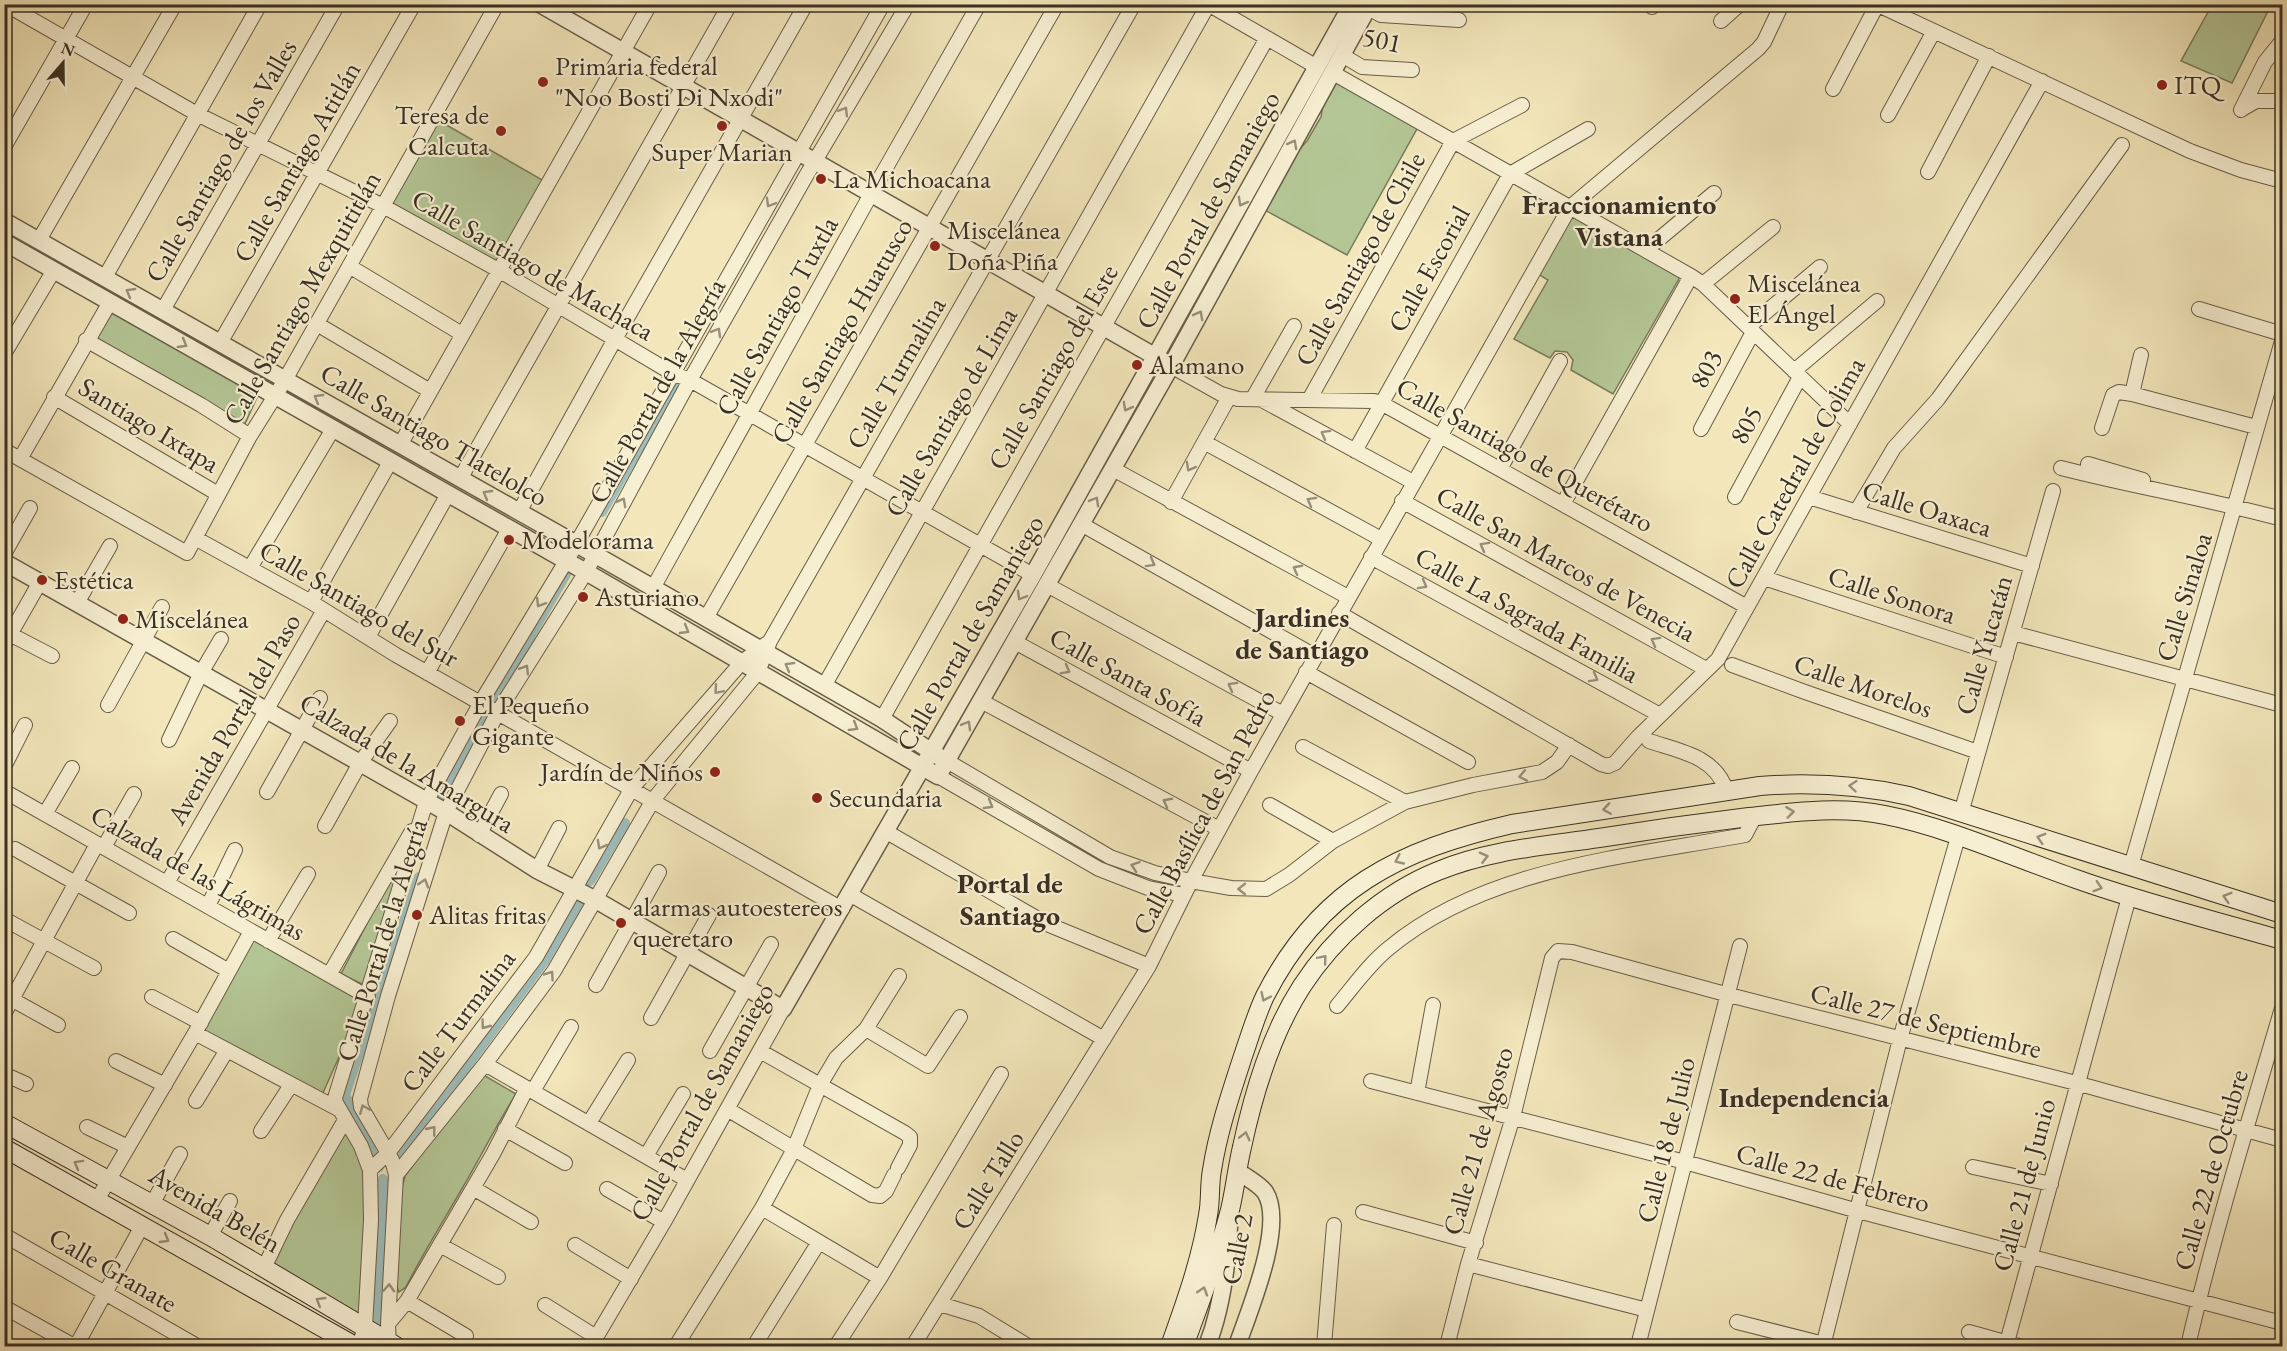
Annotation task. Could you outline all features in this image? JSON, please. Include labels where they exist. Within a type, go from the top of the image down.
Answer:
[{"type":"main road","points":[[1170,1347],[1204,1237],[1209,1214],[1211,1172],[1231,1091],[1264,998],[1286,958],[1337,900],[1388,865],[1415,853],[1474,833],[1512,824],[1726,790],[1790,783],[1870,788],[1909,796],[2283,914]]},
{"type":"main road","points":[[1184,1347],[1229,1214],[1239,1172],[1241,1150],[1255,1095],[1266,1059],[1283,1019],[1303,984],[1320,961],[1353,926],[1404,888],[1436,872],[1490,855],[1690,824],[1815,809],[1851,810],[1884,814],[1924,825],[2129,897],[2283,940]]},
{"type":"main road","name":"Avenida Belén","points":[[4,1124],[210,1236],[392,1345]]},
{"type":"main road","name":"Avenida Belén","points":[[4,1148],[357,1347]]},
{"type":"street","name":"Calle Santiago de Machaca","points":[[4,4],[197,114],[383,206],[500,271],[672,373],[690,380],[1033,575]]},
{"type":"street","points":[[4,147],[86,4]]},
{"type":"street","points":[[39,240],[175,4]]},
{"type":"street","points":[[105,278],[260,4]]},
{"type":"street","name":"Calle Santiago de los Valles","points":[[163,310],[338,4]]},
{"type":"street","name":"Calle Santiago Atitlán","points":[[220,343],[414,4]]},
{"type":"street","name":"Calle Santiago Mexquititlán","points":[[20,459],[187,553],[250,436],[285,380],[497,4]]},
{"type":"street","name":"Calle Santiago de Querétaro","points":[[540,4],[1228,397],[1382,403],[1748,607]]},
{"type":"street","points":[[400,445],[650,4]]},
{"type":"street","points":[[460,479],[557,305],[685,87],[730,4]]},
{"type":"street","points":[[519,512],[806,4]]},
{"type":"street","name":"Calle Portal de la Alegría","points":[[343,1115],[336,1103],[337,1090],[368,997],[425,806],[481,702],[575,544],[883,4]]},
{"type":"street","name":"Calle Portal de la Alegría","points":[[396,1176],[392,1160],[361,1107],[360,1099],[388,996],[446,812],[498,712],[586,572],[690,380],[814,161],[908,4]]},
{"type":"street","name":"Calle Santiago Tuxtla","points":[[654,588],[871,194],[979,4]]},
{"type":"street","name":"Calle Santiago Huatusco","points":[[706,618],[1057,4]]},
{"type":"street","name":"Calle Turmalina","points":[[396,1176],[485,1064],[554,970],[653,800],[758,672],[765,648],[1134,4]]},
{"type":"street","points":[[1720,21],[1740,4]]},
{"type":"street","name":"Calle Basílica de San Pedro","points":[[1104,1039],[1149,966],[1191,881],[1251,771],[1570,207],[1758,49],[1764,42],[1782,4]]},
{"type":"street","points":[[1208,5],[1691,276],[1703,284],[1850,424]]},
{"type":"street","name":"Calle Santiago de Lima","points":[[824,686],[1208,5]]},
{"type":"street","points":[[1833,89],[1876,5],[2190,151],[2241,170],[2283,181]]},
{"type":"street","points":[[1356,7],[1381,15],[1459,20]]},
{"type":"street","name":"Calle Portal de Samaniego","points":[[938,776],[940,757],[1033,575],[1156,356],[1325,70],[1342,55],[1356,7]]},
{"type":"street","name":"Calle Portal de Samaniego","points":[[594,1342],[922,768],[940,757],[981,701],[1015,642],[1171,366],[1356,7]]},
{"type":"street","points":[[1888,115],[1934,31]]},
{"type":"street","name":"Calle Santiago del Este","points":[[882,719],[1267,38]]},
{"type":"street","points":[[2283,41],[2265,62],[2241,110],[2256,101],[2283,101]]},
{"type":"street","name":"501","points":[[1342,55],[1362,66],[1412,70]]},
{"type":"street","points":[[1928,172],[1989,56]]},
{"type":"street","name":"Calle Catedral de Colima","points":[[1569,745],[1601,764],[1608,766],[1615,763],[1718,658],[2042,81]]},
{"type":"street","points":[[1453,141],[1522,105]]},
{"type":"street","points":[[1510,174],[1588,129]]},
{"type":"street","name":"Calle Santiago de Chile","points":[[1309,400],[1453,141]]},
{"type":"street","points":[[1856,513],[1894,447],[1938,399],[2122,145]]},
{"type":"street","name":"Calle Escorial","points":[[1355,451],[1510,174]]},
{"type":"street","points":[[1646,250],[1714,193]]},
{"type":"street","name":"Calle Santiago Tlatelolco","points":[[4,220],[706,618],[765,648],[940,757],[1110,857],[1155,873],[1231,888],[1266,889],[1289,875],[1332,841],[1405,802],[1473,785],[1542,772],[1557,762],[1569,745]]},
{"type":"street","points":[[1703,284],[1773,227]]},
{"type":"street","name":"Calle Santiago Tlatelolco","points":[[4,242],[586,572],[1099,869],[1148,888],[1184,895]]},
{"type":"street","points":[[350,266],[462,334]]},
{"type":"street","points":[[1751,329],[1820,267]]},
{"type":"street","points":[[4,354],[54,270]]},
{"type":"street","points":[[1563,504],[1691,276]]},
{"type":"street","points":[[1797,374],[1877,300]]},
{"type":"street","points":[[4,450],[20,459],[86,340],[110,302]]},
{"type":"street","points":[[2199,309],[2283,334]]},
{"type":"street","points":[[317,324],[430,391]]},
{"type":"street","points":[[1257,398],[1294,326]]},
{"type":"street","name":"803","points":[[1701,429],[1751,329]]},
{"type":"street","points":[[86,340],[201,405],[250,436]]},
{"type":"street","name":"Calle Sinaloa","points":[[2131,866],[2236,507],[2256,427],[2283,341]]},
{"type":"street","points":[[2132,393],[2141,355]]},
{"type":"street","points":[[1500,469],[1560,361]]},
{"type":"street","name":"805","points":[[1735,497],[1797,374]]},
{"type":"street","points":[[2102,428],[2113,394],[2119,392],[2132,393],[2256,427]]},
{"type":"street","name":"Santiago Ixtapa","points":[[54,397],[218,494]]},
{"type":"street","points":[[1171,502],[1228,397]]},
{"type":"street","name":"Calle San Marcos de Venecia","points":[[1257,398],[1413,482]]},
{"type":"street","points":[[250,568],[333,429]]},
{"type":"street","name":"Calle La Sagrada Familia","points":[[1204,442],[1381,539]]},
{"type":"street","points":[[311,602],[390,462]]},
{"type":"street","points":[[2088,464],[2140,478],[2162,490]]},
{"type":"street","points":[[2061,468],[2283,519]]},
{"type":"street","points":[[1113,469],[1348,597]]},
{"type":"street","name":"Calle Yucatán","points":[[1961,813],[2053,491]]},
{"type":"street","points":[[368,637],[448,494]]},
{"type":"street","name":"Calle Oaxaca","points":[[1809,497],[2032,566]]},
{"type":"street","name":"Calle San Marcos de Venecia","points":[[1402,501],[1706,669]]},
{"type":"street","points":[[4,554],[30,508]]},
{"type":"street","points":[[1081,524],[1315,656]]},
{"type":"street","points":[[427,672],[509,529]]},
{"type":"street","name":"Calle Santiago del Sur","points":[[195,538],[311,602],[427,672],[653,800],[1104,1039]]},
{"type":"street","points":[[77,603],[110,546]]},
{"type":"street","name":"Calle La Sagrada Familia","points":[[1371,557],[1660,715]]},
{"type":"street","name":"Calzada de la Amargura","points":[[4,562],[360,763],[425,806],[446,812],[537,870],[596,900],[783,1010]]},
{"type":"street","name":"Calle Sonora","points":[[1764,578],[2006,657]]},
{"type":"street","points":[[40,582],[7,637],[52,656]]},
{"type":"street","points":[[1047,585],[1283,714]]},
{"type":"street","points":[[108,705],[162,608]]},
{"type":"street","name":"Avenida Portal del Paso","points":[[167,883],[268,711],[324,610]]},
{"type":"street","points":[[1339,613],[1569,745]]},
{"type":"street","points":[[2013,633],[2283,705]]},
{"type":"street","points":[[169,740],[201,673],[221,639]]},
{"type":"street","name":"Calle Santa Sofía","points":[[1015,642],[1251,771]]},
{"type":"street","name":"Calle Turmalina","points":[[370,1170],[388,1153],[537,957],[632,788],[742,663],[765,648]]},
{"type":"street","name":"Calle Morelos","points":[[1732,665],[1978,752]]},
{"type":"street","points":[[1306,672],[1468,762]]},
{"type":"street","points":[[267,792],[320,698]]},
{"type":"street","points":[[981,701],[1219,829]]},
{"type":"street","points":[[325,826],[360,763],[390,721]]},
{"type":"street","points":[[4,767],[25,725]]},
{"type":"street","points":[[1649,741],[1696,756],[1718,772],[1726,790]]},
{"type":"street","points":[[1303,747],[1405,802]]},
{"type":"street","points":[[45,814],[72,768]]},
{"type":"street","name":"Calzada de las Lágrimas","points":[[4,791],[368,997]]},
{"type":"street","points":[[4,1014],[9,998],[76,882],[134,794]]},
{"type":"street","points":[[479,835],[501,794]]},
{"type":"street","points":[[1270,804],[1332,841]]},
{"type":"street","name":"Calzada de la Amargura","points":[[329,975],[425,806]]},
{"type":"street","points":[[1337,1006],[1388,949],[1419,927],[1473,897],[1549,871],[1745,835],[1755,816]]},
{"type":"street","points":[[537,870],[559,828]]},
{"type":"street","points":[[885,831],[1047,924],[1149,966]]},
{"type":"street","points":[[1737,1322],[1824,1345],[1900,1039],[1958,837]]},
{"type":"street","points":[[15,849],[129,913]]},
{"type":"street","points":[[208,906],[235,850]]},
{"type":"street","points":[[596,985],[659,872]]},
{"type":"street","points":[[268,941],[308,874]]},
{"type":"street","name":"Calle 21 de Junio","points":[[2010,1346],[2030,1255],[2129,897]]},
{"type":"street","points":[[651,1018],[709,915]]},
{"type":"street","points":[[4,920],[94,968]]},
{"type":"street","points":[[97,1200],[198,1028],[251,931]]},
{"type":"street","points":[[173,939],[229,971]]},
{"type":"street","points":[[710,1051],[771,944]]},
{"type":"street","name":"Calle 18 de Julio","points":[[1638,1347],[1740,946]]},
{"type":"street","name":"Calle 27 de Septiembre","points":[[1558,951],[1572,952],[1729,995],[2076,1083],[2283,1140]]},
{"type":"street","name":"Calle 21 de Agosto","points":[[1447,1347],[1468,1264],[1513,1117],[1551,958],[1558,951]]},
{"type":"street","points":[[676,1347],[762,1208],[794,1149],[820,1085],[836,1058],[866,1029],[899,976]]},
{"type":"street","points":[[152,997],[227,1050],[343,1115],[361,1146],[370,1170],[371,1220],[365,1327],[357,1347]]},
{"type":"street","points":[[9,998],[58,1026]]},
{"type":"street","points":[[1417,1093],[1433,1005]]},
{"type":"street","name":"Calle 22 de Octubre","points":[[2188,1347],[2198,1302],[2246,1130],[2283,1008]]},
{"type":"street","points":[[866,1029],[928,1066],[960,1017]]},
{"type":"street","points":[[388,1324],[407,1301],[505,1129],[571,1028]]},
{"type":"street","name":"Calle Tallo","points":[[913,1347],[1104,1039]]},
{"type":"street","points":[[196,1101],[227,1050]]},
{"type":"street","points":[[727,1109],[872,1195],[880,1196],[886,1191],[910,1145],[910,1137],[760,1052]]},
{"type":"street","points":[[589,1123],[628,1060]]},
{"type":"street","points":[[116,1061],[165,1085]]},
{"type":"street","points":[[485,1064],[687,1180]]},
{"type":"street","points":[[4,1074],[26,1084]]},
{"type":"street","points":[[836,1347],[880,1278],[1001,1074]]},
{"type":"street","name":"Calle 22 de Febrero","points":[[1371,1081],[1685,1162],[1858,1211],[2283,1323]]},
{"type":"street","points":[[261,1131],[291,1084]]},
{"type":"street","points":[[646,1156],[683,1094]]},
{"type":"street","points":[[264,1268],[343,1115]]},
{"type":"street","points":[[87,1127],[128,1147]]},
{"type":"street","points":[[505,1129],[565,1163]]},
{"type":"street","points":[[152,1204],[180,1154]]},
{"type":"street","points":[[1973,1167],[2051,1184]]},
{"type":"street","points":[[1160,1347],[1185,1276],[1211,1172]]},
{"type":"street","name":"Calle 2","points":[[1237,1347],[1266,1263],[1272,1208],[1264,1190],[1239,1172]]},
{"type":"street","points":[[392,1345],[388,1324],[396,1176]]},
{"type":"street","points":[[473,1188],[531,1222]]},
{"type":"street","points":[[607,1189],[664,1222]]},
{"type":"street","points":[[210,1236],[230,1201]]},
{"type":"street","points":[[762,1208],[880,1278]]},
{"type":"street","points":[[1363,1212],[1476,1243]]},
{"type":"street","points":[[1207,1347],[1220,1304],[1227,1261],[1229,1214]]},
{"type":"street","points":[[1324,1347],[1334,1225]]},
{"type":"street","points":[[4,1307],[75,1347],[142,1226]]},
{"type":"street","name":"Calle Granate","points":[[4,1235],[197,1347]]},
{"type":"street","points":[[754,1347],[819,1242]]},
{"type":"street","points":[[440,1245],[498,1277]]},
{"type":"street","points":[[576,1245],[631,1279]]},
{"type":"street","points":[[1468,1264],[1647,1310]]},
{"type":"street","points":[[407,1301],[466,1336]]},
{"type":"street","points":[[544,1305],[594,1342]]},
{"type":"street","points":[[940,1305],[979,1316],[1008,1342],[1028,1347]]},
{"type":"street","points":[[1969,1332],[2010,1346]]},
{"type":"green space","points":[[2212,5],[2262,5],[2269,9],[2232,83],[2181,61]]},
{"type":"green space","points":[[1334,81],[1418,127],[1347,255],[1261,208],[1289,161],[1307,141],[1321,117],[1324,99]]},
{"type":"green space","points":[[436,119],[544,181],[496,265],[390,203]]},
{"type":"green space","points":[[1571,216],[1680,277],[1613,394],[1571,370],[1573,360],[1567,352],[1555,351],[1550,358],[1514,339],[1548,280],[1538,274]]},
{"type":"green space","points":[[110,308],[259,393],[244,426],[88,340]]},
{"type":"green space","points":[[411,838],[366,986],[341,974]]},
{"type":"green space","points":[[250,934],[365,999],[322,1095],[195,1029]]},
{"type":"green space","points":[[480,1073],[516,1094],[406,1287],[399,1292],[396,1284],[402,1188],[405,1176]]},
{"type":"green space","points":[[344,1128],[368,1172],[359,1316],[271,1264]]},
{"type":"waterway","points":[[602,512],[640,446],[679,387]]},
{"type":"waterway","points":[[494,699],[569,569]]},
{"type":"waterway","points":[[439,805],[487,710]]},
{"type":"waterway","points":[[590,881],[625,823]]},
{"type":"waterway","points":[[379,1167],[345,1095],[419,877]]},
{"type":"waterway","points":[[396,1162],[545,960],[579,902]]},
{"type":"waterway","points":[[378,1331],[383,1179]]},
{"type":"place","name":"Primaria federal \"Noo Bosti Di Nxodi\"","points":[[543,82]]},
{"type":"place","name":"ITQ","points":[[2162,85]]},
{"type":"place","name":"Super Marian","points":[[722,126]]},
{"type":"place","name":"Teresa de Calcuta","points":[[501,131]]},
{"type":"place","name":"La Michoacana","points":[[821,179]]},
{"type":"place","name":"Miscelánea Doña Piña","points":[[935,246]]},
{"type":"place","name":"Miscelánea El Ángel","points":[[1735,299]]},
{"type":"place","name":"Alamano","points":[[1137,365]]},
{"type":"place","name":"Modelorama","points":[[509,540]]},
{"type":"place","name":"Estética","points":[[42,580]]},
{"type":"place","name":"Asturiano","points":[[583,597]]},
{"type":"place","name":"Miscelánea","points":[[123,619]]},
{"type":"place","name":"El Pequeño Gigante","points":[[460,721]]},
{"type":"place","name":"Jardín de Niños","points":[[715,772]]},
{"type":"place","name":"Secundaria","points":[[817,798]]},
{"type":"place","name":"Alitas fritas","points":[[417,915]]},
{"type":"place","name":"alarmas autoestereos queretaro","points":[[621,923]]},
{"type":"district","name":"Fraccionamiento Vistana","points":[[1619,220]]},
{"type":"district","name":"Jardines de Santiago","points":[[1302,633]]},
{"type":"district","name":"Portal de Santiago","points":[[1010,899]]},
{"type":"district","name":"Independencia","points":[[1804,1097]]}]
